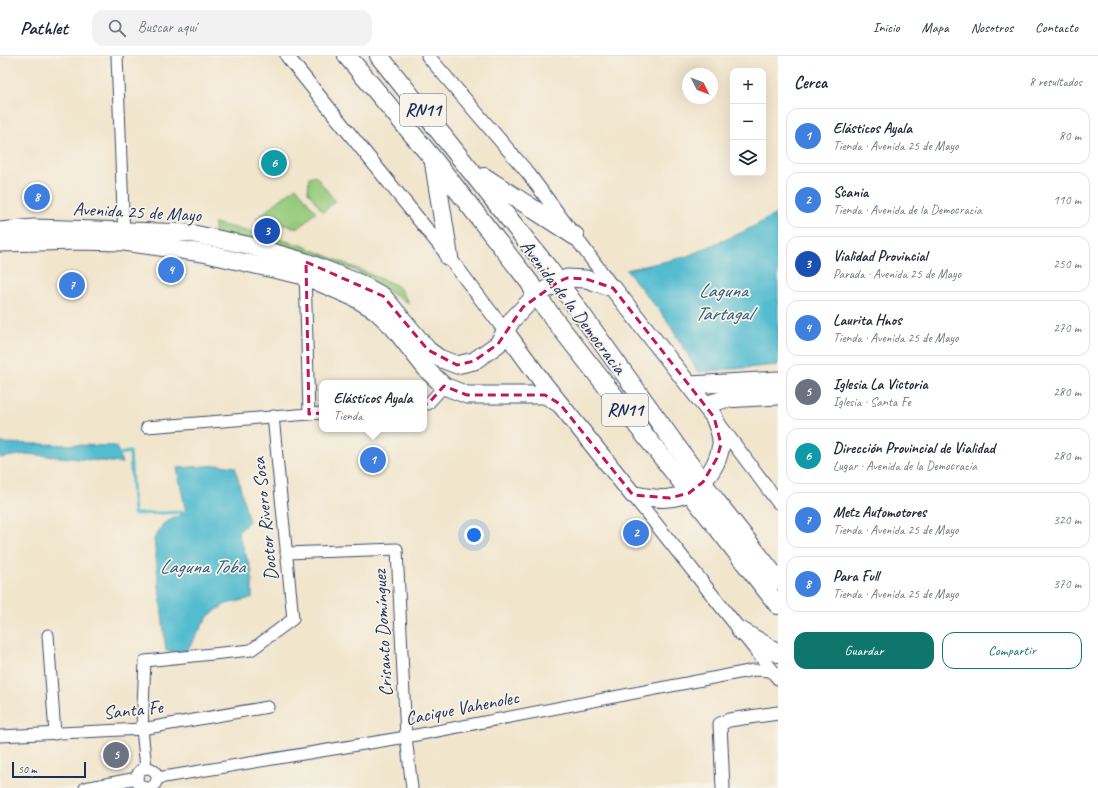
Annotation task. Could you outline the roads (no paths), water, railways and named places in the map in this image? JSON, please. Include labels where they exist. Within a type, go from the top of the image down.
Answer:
[{"type":"highway","name":"Avenida de la Democracia","points":[[347,56],[434,160],[530,283],[536,295],[689,493],[778,605]]},
{"type":"highway","name":"Avenida de la Democracia","points":[[379,56],[558,282],[716,501],[778,580]]},
{"type":"highway","points":[[434,160],[449,257]]},
{"type":"highway","points":[[466,164],[495,185],[575,236]]},
{"type":"highway","name":"RN11","points":[[741,631],[778,653]]},
{"type":"main road","name":"Avenida 25 de Mayo","points":[[0,231],[34,228],[124,236],[203,253],[305,269],[359,283],[382,296],[428,350],[439,358],[457,365],[474,361],[488,353],[498,344],[516,316],[536,295],[558,282]]},
{"type":"main road","name":"Avenida 25 de Mayo","points":[[0,243],[78,240],[124,236]]},
{"type":"main road","name":"Avenida 25 de Mayo","points":[[305,269],[375,310],[392,326],[427,370],[444,386]]},
{"type":"main road","points":[[558,282],[567,278],[586,279],[614,288],[710,411],[721,444],[717,458],[703,482],[689,493],[670,498],[633,495]]},
{"type":"main road","name":"RN11","points":[[506,331],[560,404],[633,495]]},
{"type":"main road","points":[[690,385],[778,380]]},
{"type":"main road","points":[[444,386],[467,394],[545,395],[560,404]]},
{"type":"main road","points":[[710,411],[725,399],[778,396]]},
{"type":"street","points":[[117,56],[124,236]]},
{"type":"street","name":"RN11","points":[[287,56],[449,257],[506,331]]},
{"type":"street","points":[[428,56],[528,173],[614,288]]},
{"type":"street","points":[[305,269],[309,414]]},
{"type":"street","points":[[427,404],[444,386]]},
{"type":"street","points":[[710,411],[778,502]]},
{"type":"street","points":[[147,427],[319,413]]},
{"type":"street","name":"Doctor Rivero Sosa","points":[[142,729],[145,661],[251,650],[293,619],[273,416]]},
{"type":"street","name":"RN11","points":[[633,495],[775,674]]},
{"type":"street","name":"Crisanto Domínguez","points":[[286,553],[397,548],[406,737],[412,788]]},
{"type":"street","points":[[48,635],[55,734]]},
{"type":"street","name":"Cacique Vahenolec","points":[[158,778],[406,737],[754,670],[775,674]]},
{"type":"street","name":"Santa Fe","points":[[0,736],[142,729],[268,707]]},
{"type":"street","points":[[723,788],[720,724],[729,720],[778,713]]},
{"type":"street","points":[[142,729],[146,768]]},
{"type":"street","points":[[146,768],[152,768],[156,772],[158,778],[153,786],[148,788],[143,787],[137,778],[140,771],[146,768]]},
{"type":"street","points":[[85,788],[137,778]]},
{"type":"water","name":"Laguna Tartagal","points":[[778,213],[778,365],[698,372],[666,319],[626,270],[685,257],[745,231]]},
{"type":"water","points":[[0,443],[116,446],[122,463],[27,454],[0,458]]},
{"type":"water","name":"Laguna Toba","points":[[220,465],[235,467],[249,521],[238,533],[252,572],[252,598],[226,604],[208,616],[186,652],[166,651],[154,539],[163,524],[186,512],[177,468]]},
{"type":"waterway","points":[[119,454],[130,452],[134,514],[186,512]]},
{"type":"place","name":"Dirección Provincial de Vialidad","points":[[274,163]]},
{"type":"place","name":"Para Full","points":[[37,197]]},
{"type":"place","name":"Vialidad Provincial","points":[[267,231]]},
{"type":"place","name":"Laurita Hnos","points":[[171,270]]},
{"type":"place","name":"Metz Automotores","points":[[72,285]]},
{"type":"place","name":"Elásticos Ayala","points":[[373,460]]},
{"type":"place","name":"Scania","points":[[636,533]]},
{"type":"place","name":"Iglesia La Victoria","points":[[116,755]]}]
